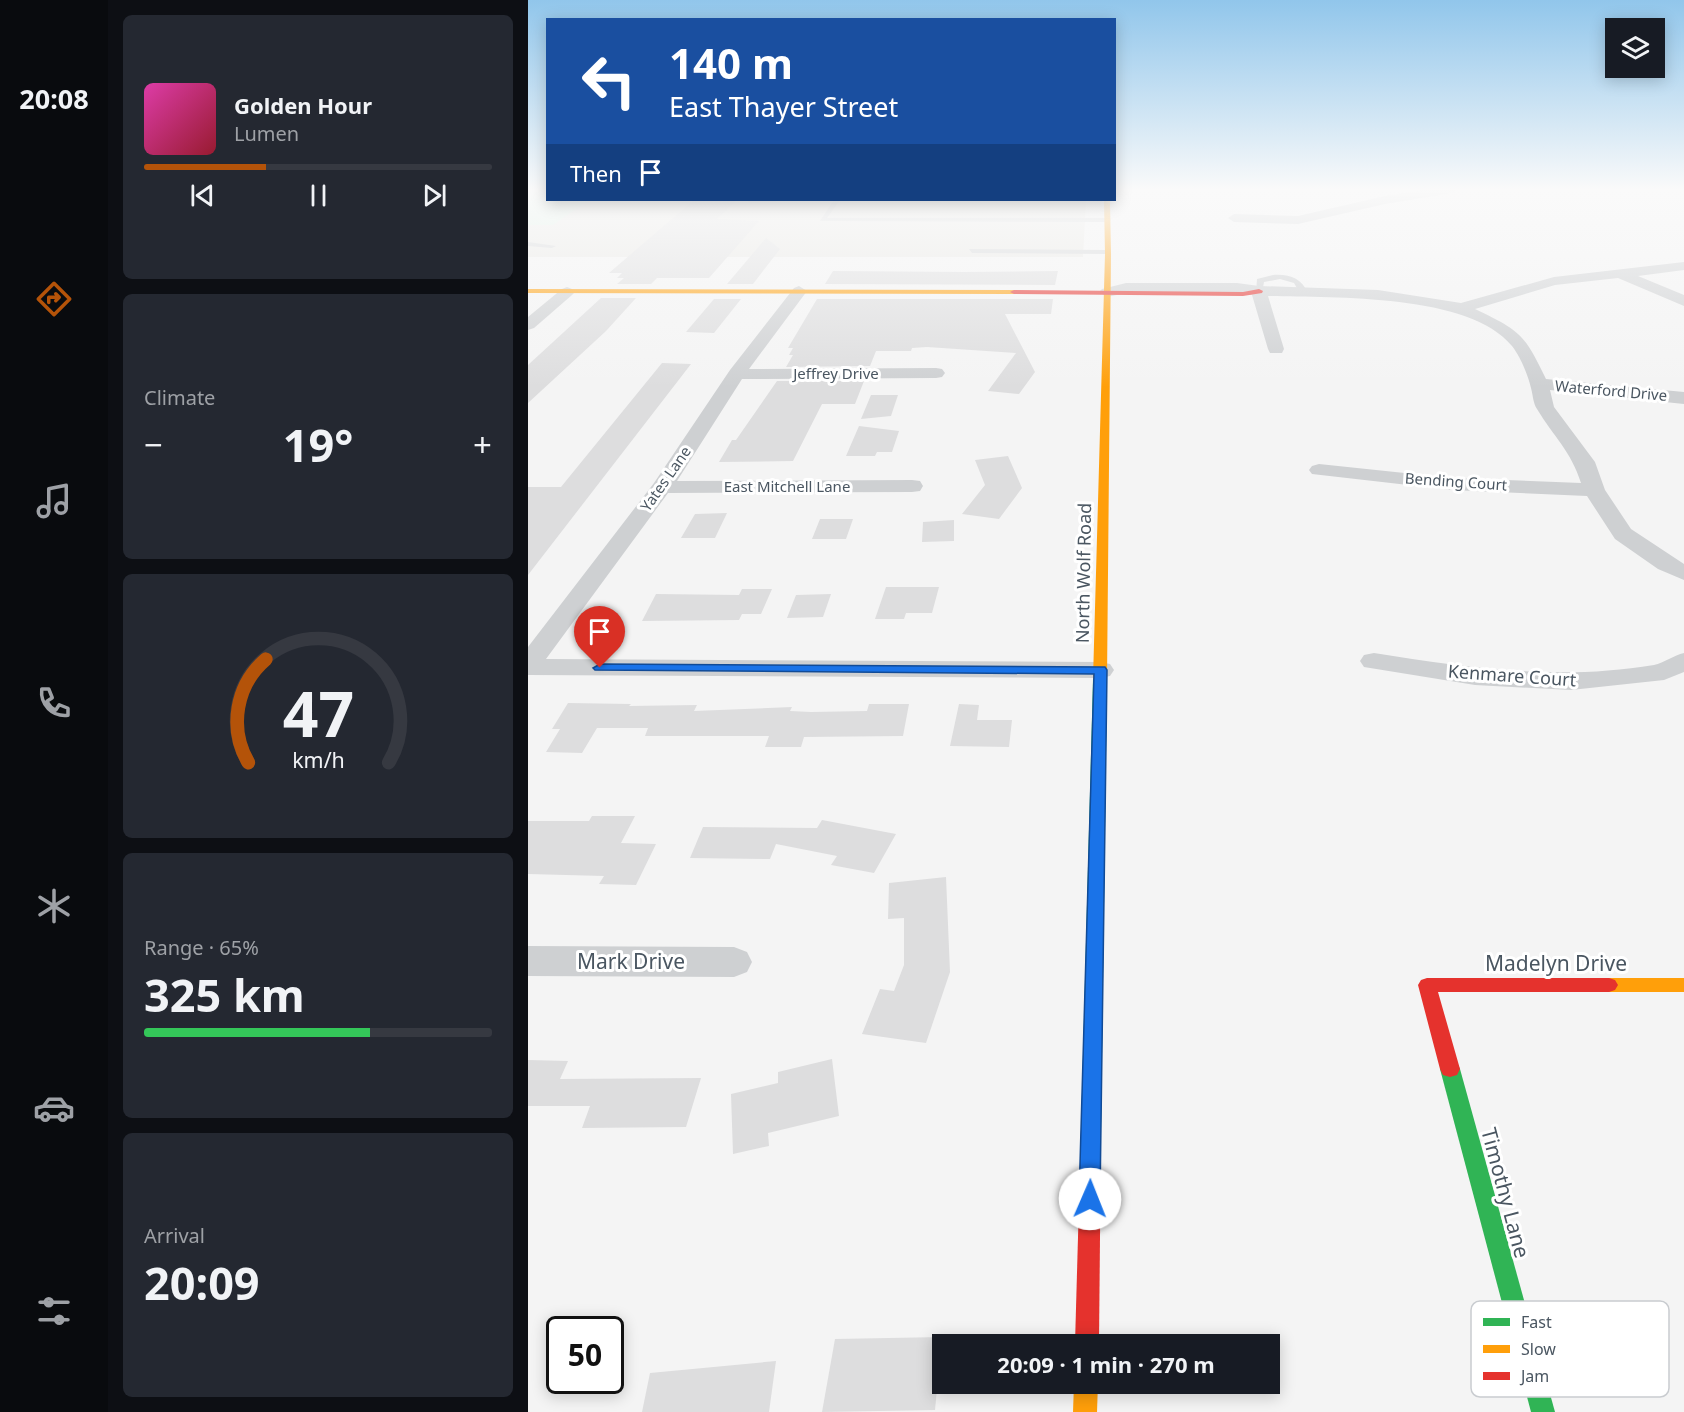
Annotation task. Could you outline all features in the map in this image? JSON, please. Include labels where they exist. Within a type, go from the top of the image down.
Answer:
[{"type":"main road","name":"North Wolf Road","points":[[1087,1334],[1107,255]]},
{"type":"main road","points":[[528,291],[1107,292]]},
{"type":"main road","name":"Madelyn Drive","points":[[1427,985],[1684,985]]},
{"type":"main road","name":"Timothy Lane","points":[[1427,985],[1513,1301]]},
{"type":"main road","points":[[1085,1412],[1086,1394]]},
{"type":"main road","name":"Timothy Lane","points":[[1539,1397],[1543,1412]]},
{"type":"street","points":[[1461,308],[1554,281],[1684,266]]},
{"type":"street","points":[[1619,273],[1684,301]]},
{"type":"street","points":[[1107,292],[1126,288],[1237,288],[1258,291],[1378,295],[1461,308],[1504,329],[1521,345],[1539,384],[1545,407],[1585,462],[1594,490],[1623,534],[1666,564],[1684,573]]},
{"type":"street","points":[[528,325],[567,291]]},
{"type":"street","name":"Yates Lane","points":[[531,657],[662,487],[736,374],[798,291]]},
{"type":"street","points":[[1258,291],[1276,349]]},
{"type":"street","name":"Jeffrey Drive","points":[[736,374],[936,374]]},
{"type":"street","name":"Waterford Drive","points":[[1539,384],[1684,398]]},
{"type":"street","name":"Bending Court","points":[[1319,470],[1452,484],[1594,490]]},
{"type":"street","name":"East Mitchell Lane","points":[[662,487],[912,486]]},
{"type":"street","points":[[531,657],[1100,670]]},
{"type":"street","name":"Kenmare Court","points":[[1374,661],[1475,677],[1571,682],[1664,672],[1684,661]]},
{"type":"street","name":"Mark Drive","points":[[528,962],[734,962]]},
{"type":"shaded area","points":[[528,255],[1083,255],[1083,257],[528,257]]},
{"type":"building","points":[[630,255],[729,255],[709,278],[657,278],[651,284],[617,284],[624,278],[617,278],[622,273],[609,273]]},
{"type":"building","points":[[752,255],[775,255],[753,284],[727,284]]},
{"type":"building","points":[[833,271],[1058,271],[1055,285],[825,284]]},
{"type":"building","points":[[601,298],[636,298],[606,331],[528,403],[528,365]]},
{"type":"building","points":[[714,299],[741,299],[714,333],[686,332]]},
{"type":"building","points":[[817,299],[1053,299],[1051,314],[1005,314],[1035,372],[1019,394],[988,391],[1016,353],[927,347],[912,348],[911,351],[876,351],[870,366],[786,367],[793,355],[789,355],[793,348],[788,348]]},
{"type":"building","points":[[662,363],[691,364],[528,575],[528,487],[561,487]]},
{"type":"building","points":[[777,381],[864,381],[855,404],[822,404],[793,461],[719,462],[732,440],[736,440]]},
{"type":"building","points":[[871,395],[898,395],[891,416],[861,419]]},
{"type":"building","points":[[859,426],[899,431],[892,452],[877,452],[875,456],[846,456]]},
{"type":"building","points":[[1008,456],[1022,488],[999,519],[962,514],[985,485],[975,460]]},
{"type":"building","points":[[727,513],[715,538],[681,538],[695,514]]},
{"type":"building","points":[[820,519],[853,519],[846,539],[812,539]]},
{"type":"building","points":[[954,520],[954,541],[922,542],[923,522]]},
{"type":"building","points":[[886,587],[939,587],[932,613],[906,613],[904,619],[875,619]]},
{"type":"building","points":[[742,589],[772,589],[761,614],[742,614],[739,620],[642,621],[656,594],[739,595]]},
{"type":"building","points":[[831,594],[823,617],[787,618],[796,595]]},
{"type":"building","points":[[568,703],[631,704],[629,706],[697,705],[694,711],[792,707],[790,711],[811,712],[867,711],[869,704],[909,704],[903,736],[804,737],[801,747],[765,747],[769,736],[645,736],[648,728],[597,728],[582,753],[546,752],[560,729],[552,729]]},
{"type":"building","points":[[959,704],[979,705],[977,720],[1012,720],[1009,747],[950,746]]},
{"type":"building","points":[[592,816],[635,816],[621,843],[656,844],[636,885],[599,884],[604,876],[528,874],[528,821],[589,821]]},
{"type":"building","points":[[822,820],[896,834],[874,873],[831,865],[837,856],[776,844],[770,859],[690,858],[703,827],[817,828]]},
{"type":"building","points":[[946,877],[950,972],[926,1043],[862,1034],[880,989],[894,991],[904,965],[904,918],[888,919],[889,883]]},
{"type":"building","points":[[832,1059],[839,1116],[768,1133],[769,1146],[733,1154],[731,1094],[778,1083],[778,1072]]},
{"type":"building","points":[[528,1060],[568,1061],[560,1079],[701,1078],[686,1127],[582,1128],[590,1106],[528,1106]]},
{"type":"building","points":[[932,1337],[932,1394],[937,1394],[935,1410],[822,1412],[835,1339]]},
{"type":"building","points":[[776,1361],[769,1412],[642,1412],[650,1373]]},
{"type":"traffic: fast","points":[[1091,1130],[1100,679]]},
{"type":"traffic: fast","points":[[1450,1069],[1513,1301]]},
{"type":"traffic: fast","points":[[1539,1397],[1543,1412]]},
{"type":"traffic: slow","points":[[1100,679],[1108,255]]},
{"type":"traffic: slow","points":[[528,291],[1014,292]]},
{"type":"traffic: slow","points":[[1609,985],[1684,985]]},
{"type":"traffic: slow","points":[[1085,1412],[1086,1394]]},
{"type":"traffic: jam","points":[[1014,292],[1243,294],[1259,291]]},
{"type":"traffic: jam","points":[[1450,1069],[1427,985],[1609,985]]},
{"type":"traffic: jam","points":[[1087,1334],[1091,1130]]},
{"type":"route","points":[[600,668],[1100,670],[1090,1199]]}]
